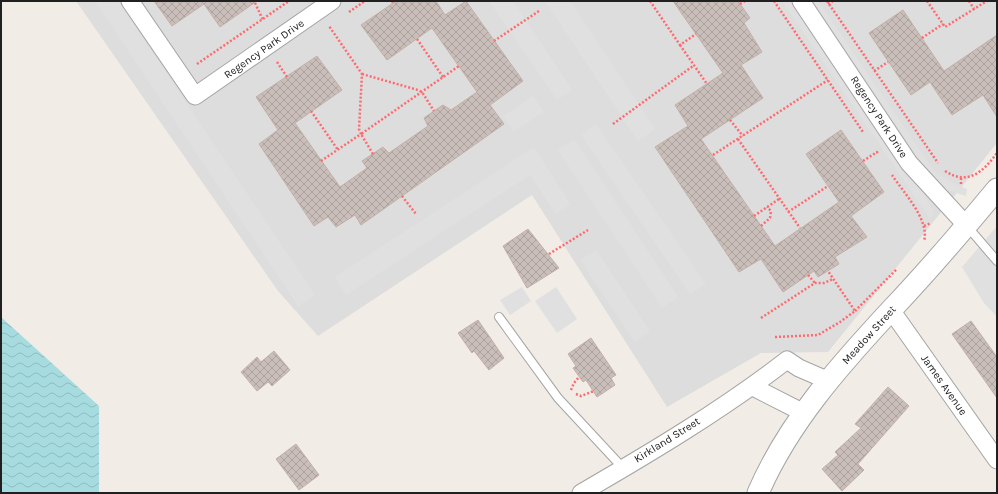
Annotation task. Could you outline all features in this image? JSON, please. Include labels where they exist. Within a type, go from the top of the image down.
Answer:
[{"type":"street","name":"Regency Park Drive","points":[[130,1],[195,96],[325,6]]},
{"type":"street","name":"Regency Park Drive","points":[[801,1],[909,163],[967,226]]},
{"type":"street","name":"Meadow Street","points":[[758,493],[780,450],[804,413],[829,381],[967,226],[997,189]]},
{"type":"street","name":"James Avenue","points":[[891,310],[997,460]]},
{"type":"street","name":"Kirkland Street","points":[[582,493],[753,387],[787,360],[799,368],[829,381]]},
{"type":"street","points":[[753,387],[804,413]]},
{"type":"lane","points":[[967,226],[997,261]]},
{"type":"lane","points":[[499,317],[558,398],[623,468]]},
{"type":"path","points":[[193,67],[289,1]]},
{"type":"path","points":[[650,1],[707,84]]},
{"type":"path","points":[[740,4],[745,1]]},
{"type":"path","points":[[774,1],[864,133]]},
{"type":"path","points":[[827,1],[942,170],[952,176],[961,178],[981,172],[997,153]]},
{"type":"path","points":[[927,1],[945,27],[987,1]]},
{"type":"path","points":[[969,1],[974,9]]},
{"type":"path","points":[[255,2],[266,24]]},
{"type":"path","points":[[325,6],[362,74],[359,129],[373,154]]},
{"type":"path","points":[[494,41],[539,11]]},
{"type":"path","points":[[922,38],[943,24]]},
{"type":"path","points":[[680,45],[696,34]]},
{"type":"path","points":[[417,39],[443,77]]},
{"type":"path","points":[[273,56],[287,76]]},
{"type":"path","points":[[869,75],[888,62]]},
{"type":"path","points":[[321,161],[459,66]]},
{"type":"path","points":[[613,124],[694,66]]},
{"type":"path","points":[[713,155],[846,67]]},
{"type":"path","points":[[362,74],[410,87],[422,92],[434,111]]},
{"type":"path","points":[[312,111],[338,150]]},
{"type":"path","points":[[730,120],[743,136]]},
{"type":"path","points":[[738,139],[800,228]]},
{"type":"path","points":[[872,146],[881,158]]},
{"type":"path","points":[[863,161],[877,152]]},
{"type":"path","points":[[889,170],[914,207],[924,226],[925,239],[922,244]]},
{"type":"path","points":[[961,178],[961,185]]},
{"type":"path","points":[[788,212],[828,186]]},
{"type":"path","points":[[402,196],[416,214]]},
{"type":"path","points":[[754,216],[779,199]]},
{"type":"path","points":[[761,226],[770,218],[771,211],[767,207]]},
{"type":"path","points":[[924,226],[930,223]]},
{"type":"path","points":[[549,254],[588,230]]},
{"type":"path","points":[[775,337],[818,335],[855,311],[899,267]]},
{"type":"path","points":[[828,271],[855,311]]},
{"type":"path","points":[[808,275],[815,283]]},
{"type":"path","points":[[761,318],[815,283],[824,284],[833,279]]},
{"type":"path","points":[[573,392],[571,390],[572,387],[579,377]]},
{"type":"shaded area","points":[[76,1],[997,1],[997,143],[828,352],[761,353],[667,407],[532,195],[318,336],[278,291]]},
{"type":"shaded area","points":[[95,1],[118,1],[315,295],[298,306]]},
{"type":"shaded area","points":[[489,1],[513,1],[572,90],[557,100]]},
{"type":"shaded area","points":[[545,1],[570,1],[655,129],[638,141]]},
{"type":"shaded area","points":[[782,1],[793,1],[920,186],[934,213],[930,219]]},
{"type":"shaded area","points":[[808,1],[818,1],[934,171],[950,182],[967,189],[966,196],[947,190],[927,175],[910,145]]},
{"type":"shaded area","points":[[533,96],[544,112],[514,131],[503,116]]},
{"type":"shaded area","points":[[596,124],[706,284],[690,294],[581,135]]},
{"type":"shaded area","points":[[574,139],[678,297],[662,308],[558,150]]},
{"type":"shaded area","points":[[534,147],[570,204],[556,214],[530,175],[346,295],[335,277]]},
{"type":"shaded area","points":[[997,226],[997,317],[984,303],[962,267]]},
{"type":"shaded area","points":[[596,250],[650,331],[635,342],[580,260]]},
{"type":"shaded area","points":[[522,287],[531,301],[510,315],[500,300]]},
{"type":"shaded area","points":[[556,287],[577,319],[557,333],[535,301]]},
{"type":"water","points":[[1,317],[99,406],[99,493],[1,493]]},
{"type":"building","points":[[154,1],[257,1],[220,27],[204,4],[172,26]]},
{"type":"building","points":[[396,1],[436,1],[445,15],[466,1],[523,81],[490,105],[504,124],[361,225],[355,215],[336,227],[328,217],[314,226],[259,144],[278,130],[256,97],[317,56],[342,90],[295,123],[340,187],[367,168],[362,161],[383,147],[389,153],[428,126],[424,118],[434,111],[443,105],[451,110],[477,92],[432,28],[387,60],[361,25]]},
{"type":"building","points":[[673,1],[738,1],[750,18],[744,23],[762,52],[741,65],[763,98],[701,139],[775,246],[839,202],[806,154],[841,130],[884,192],[851,216],[867,237],[835,257],[839,264],[818,277],[814,271],[783,292],[761,259],[739,272],[655,147],[688,126],[675,105],[723,73]]},
{"type":"building","points":[[903,10],[944,71],[997,35],[997,117],[983,95],[952,115],[930,82],[911,95],[869,33]]},
{"type":"building","points":[[528,229],[559,268],[527,288],[503,246]]},
{"type":"building","points":[[478,320],[504,358],[489,370],[474,351],[472,353],[458,333]]},
{"type":"building","points":[[971,321],[997,357],[997,398],[952,334]]},
{"type":"building","points":[[591,338],[616,375],[611,378],[615,385],[597,397],[586,380],[583,382],[573,368],[576,366],[568,354]]},
{"type":"building","points":[[274,351],[290,370],[272,386],[268,382],[257,391],[241,372],[257,357],[261,362]]},
{"type":"building","points":[[888,387],[909,406],[858,464],[864,470],[842,491],[822,469],[838,455],[835,452],[861,428],[855,424]]},
{"type":"building","points":[[296,444],[319,475],[299,490],[276,459]]}]
